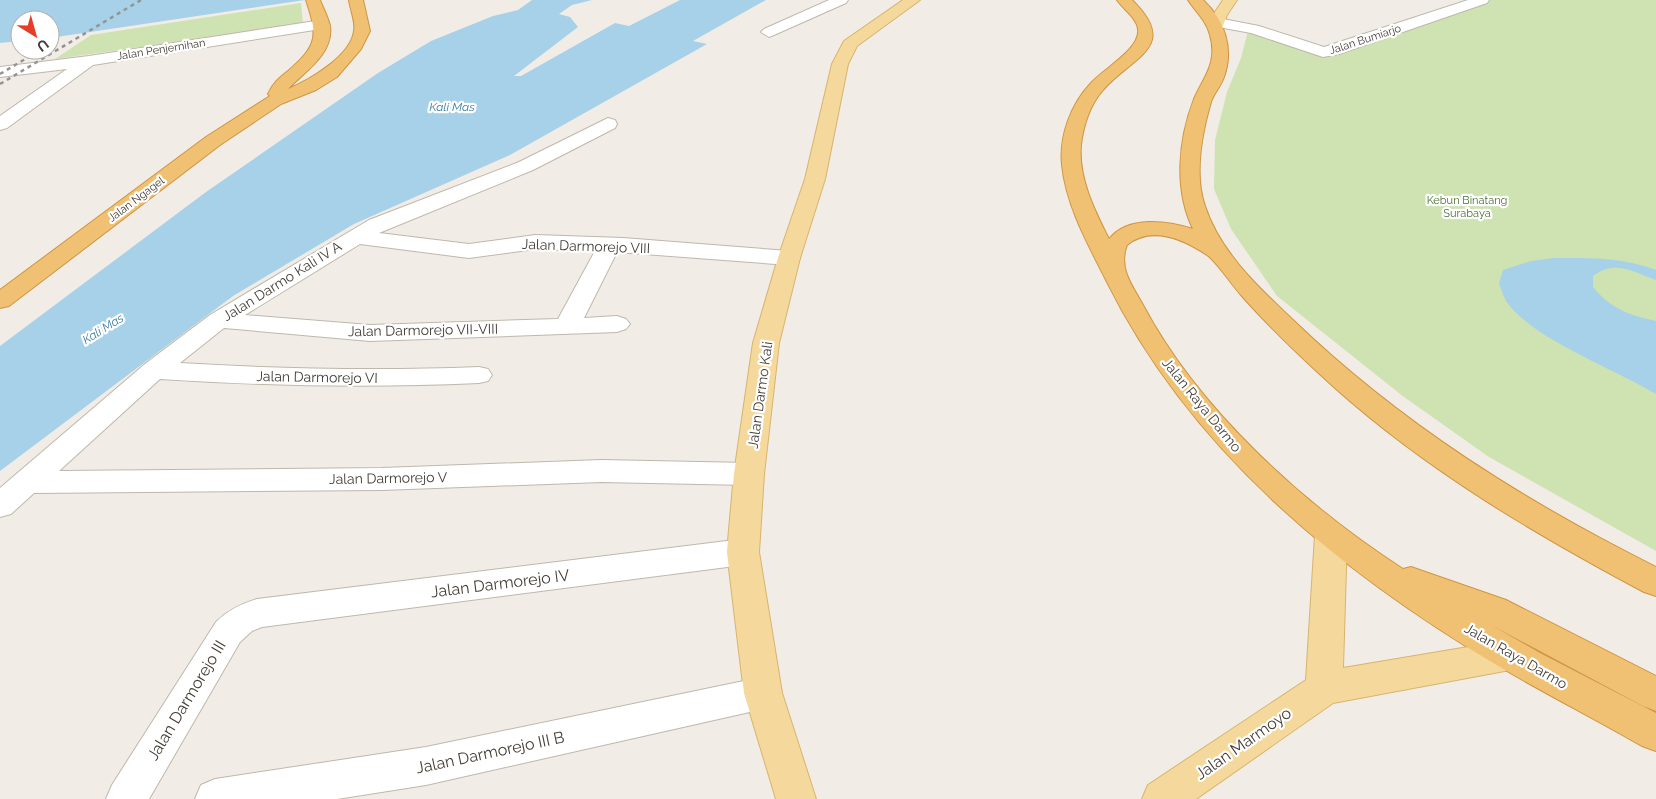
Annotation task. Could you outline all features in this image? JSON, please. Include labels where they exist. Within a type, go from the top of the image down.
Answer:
[{"type":"highway","name":"Jalan Ngagel","points":[[0,301],[213,141],[275,100],[322,80],[342,62],[355,46],[362,31],[356,0]]},
{"type":"highway","name":"Jalan Raya Darmo","points":[[1124,0],[1138,14],[1146,30],[1144,39],[1129,58],[1095,88],[1074,132],[1071,153],[1074,178],[1083,205],[1112,271],[1124,296],[1165,362],[1224,437],[1256,469],[1332,535],[1439,611],[1510,654],[1656,732]]},
{"type":"highway","points":[[1195,0],[1205,8],[1217,26],[1220,42],[1220,60],[1197,120],[1192,143],[1193,205],[1217,251],[1236,277],[1306,349],[1374,406],[1429,447],[1490,488],[1594,552],[1656,583]]},
{"type":"highway","points":[[313,1],[322,25]]},
{"type":"highway","name":"Jalan Ngagel","points":[[275,100],[280,86],[300,70],[322,40],[322,25]]},
{"type":"highway","points":[[1112,271],[1113,254],[1119,241],[1128,235],[1145,229],[1166,229],[1186,234],[1217,251]]},
{"type":"highway","points":[[1379,569],[1494,610],[1656,694]]},
{"type":"main road","name":"Jalan Darmo Kali","points":[[796,799],[763,693],[743,552],[749,474],[766,343],[789,258],[816,179],[840,64],[850,44],[874,25],[913,0]]},
{"type":"main road","points":[[1217,26],[1227,1]]},
{"type":"main road","points":[[1324,688],[1332,535]]},
{"type":"main road","name":"Jalan Marmoyo","points":[[1162,799],[1324,688],[1510,654]]},
{"type":"street","points":[[770,32],[841,0]]},
{"type":"street","name":"Jalan Bumiarjo","points":[[1217,26],[1263,32],[1323,52],[1333,51],[1482,0]]},
{"type":"street","name":"Jalan Penjernihan","points":[[0,72],[322,25]]},
{"type":"street","points":[[0,124],[89,60]]},
{"type":"street","name":"Jalan Darmo Kali IV A","points":[[0,506],[154,370],[219,320],[354,237],[392,219],[526,166],[608,124]]},
{"type":"street","name":"Jalan Darmorejo VIII","points":[[354,237],[469,252],[524,242],[609,245],[789,258]]},
{"type":"street","points":[[567,326],[609,245]]},
{"type":"street","name":"Jalan Darmorejo VII-VIII","points":[[219,320],[370,333],[618,324]]},
{"type":"street","name":"Jalan Darmorejo VI","points":[[154,370],[266,377],[374,379],[479,375]]},
{"type":"street","name":"Jalan Darmorejo V","points":[[27,482],[382,479],[601,471],[749,474]]},
{"type":"street","name":"Jalan Darmorejo IV","points":[[257,613],[743,552]]},
{"type":"street","name":"Jalan Darmorejo III","points":[[126,799],[228,632],[240,621],[257,613]]},
{"type":"street","name":"Jalan Darmorejo III B","points":[[215,799],[426,766],[763,693]]},
{"type":"green space","name":"Kebun Binatang Surabaya","points":[[1487,0],[1656,0],[1656,551],[1489,457],[1404,397],[1277,296],[1231,229],[1214,189],[1215,140],[1227,92],[1241,58],[1248,31],[1326,55]]},
{"type":"green space","points":[[301,3],[303,24],[60,58],[60,56],[91,35]]},
{"type":"water","points":[[0,0],[305,0],[60,37],[60,10],[10,10],[10,42],[0,43]]},
{"type":"water","name":"Kali Mas","points":[[532,0],[592,0],[572,5],[559,14],[570,17],[578,27],[514,76],[521,76],[615,23],[629,26],[680,0],[766,0],[693,41],[707,44],[510,155],[354,224],[233,296],[0,471],[0,346],[206,192],[378,73],[431,41],[493,16],[518,10]]},
{"type":"water","points":[[1554,258],[1618,260],[1656,270],[1656,280],[1632,271],[1609,268],[1593,276],[1593,287],[1607,301],[1621,310],[1656,321],[1656,394],[1554,341],[1518,315],[1506,301],[1499,283],[1503,270],[1531,261]]},
{"type":"railway","points":[[0,84],[141,0]]},
{"type":"railway","points":[[0,74],[24,60]]}]
